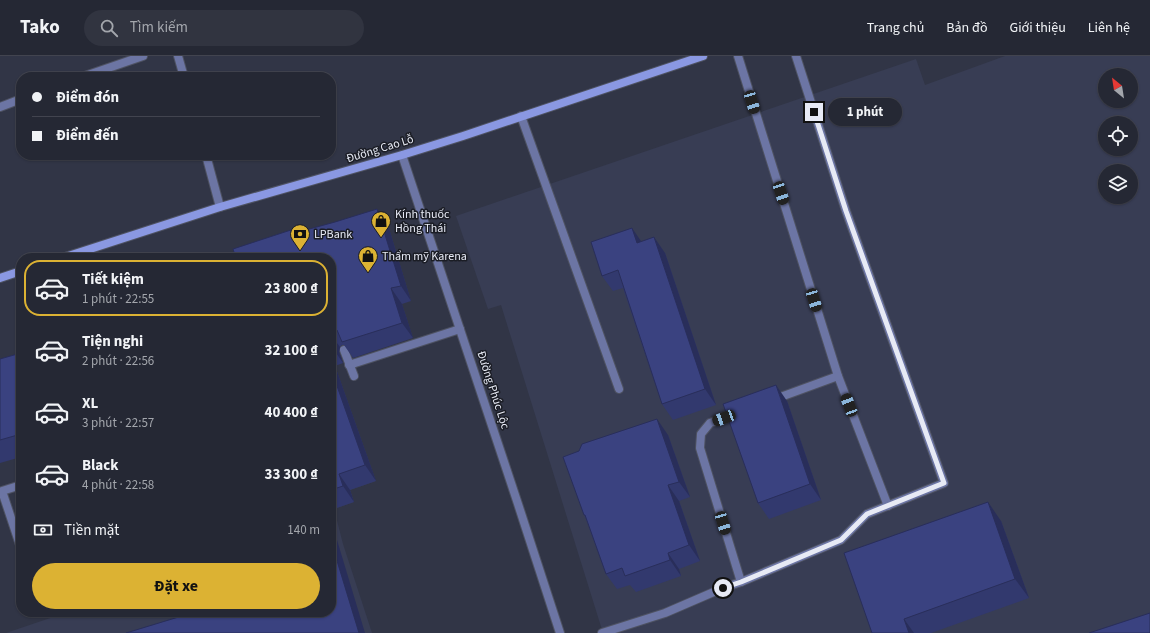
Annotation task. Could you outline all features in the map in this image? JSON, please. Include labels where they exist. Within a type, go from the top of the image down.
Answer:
[{"type":"main road","name":"Đường Cao Lỗ","points":[[77,253],[220,207],[402,155],[702,56]]},
{"type":"main road","points":[[0,278],[16,273]]},
{"type":"street","points":[[97,72],[143,56]]},
{"type":"street","points":[[178,56],[183,72]]},
{"type":"street","points":[[738,56],[838,376],[888,506]]},
{"type":"street","points":[[602,633],[665,613],[841,540],[867,514],[944,483],[846,211],[796,56]]},
{"type":"street","points":[[0,107],[16,101]]},
{"type":"street","points":[[521,116],[619,389]]},
{"type":"street","name":"Đường Phúc Lộc","points":[[402,155],[560,633]]},
{"type":"street","points":[[207,160],[220,207]]},
{"type":"street","points":[[349,365],[460,329]]},
{"type":"street","points":[[344,350],[354,376]]},
{"type":"street","points":[[767,402],[838,376]]},
{"type":"street","points":[[741,582],[700,448],[701,434],[710,423],[746,410]]},
{"type":"street","points":[[16,487],[2,491],[16,533]]},
{"type":"shaded area","points":[[1005,56],[1150,56],[1150,633],[603,633],[501,305],[488,309],[456,216],[916,59],[925,85]]},
{"type":"shaded area","points":[[336,395],[376,481],[350,490],[354,502],[336,508]]},
{"type":"shaded area","points":[[336,517],[343,544],[372,633],[6,633],[53,617],[336,617]]},
{"type":"building","points":[[377,209],[401,286],[391,288],[402,323],[342,342],[336,330],[336,253],[234,253],[233,249],[300,227],[302,231]]},
{"type":"building","points":[[632,228],[637,243],[654,237],[705,389],[662,404],[618,270],[602,276],[591,242]]},
{"type":"building","points":[[16,354],[16,435],[0,440],[0,359]]},
{"type":"building","points":[[336,383],[365,465],[339,474],[343,486],[336,488]]},
{"type":"building","points":[[776,385],[810,484],[758,503],[723,404]]},
{"type":"building","points":[[657,419],[679,482],[668,485],[689,545],[668,553],[670,560],[625,576],[622,568],[606,574],[563,457],[579,451],[582,444]]},
{"type":"building","points":[[988,502],[1015,579],[904,619],[909,633],[872,633],[844,553]]},
{"type":"building","points":[[336,557],[359,633],[126,633],[179,617],[336,617]]},
{"type":"building","points":[[1150,613],[1150,633],[1089,633]]},
{"type":"place","name":"Kính thuốc Hồng Thái","points":[[381,238]]},
{"type":"place","name":"LPBank","points":[[300,251]]},
{"type":"place","name":"Thẩm mỹ Karena","points":[[368,273]]},
{"type":"route","points":[[723,588],[741,582],[841,540],[867,514],[944,483],[846,211],[814,112]]}]
